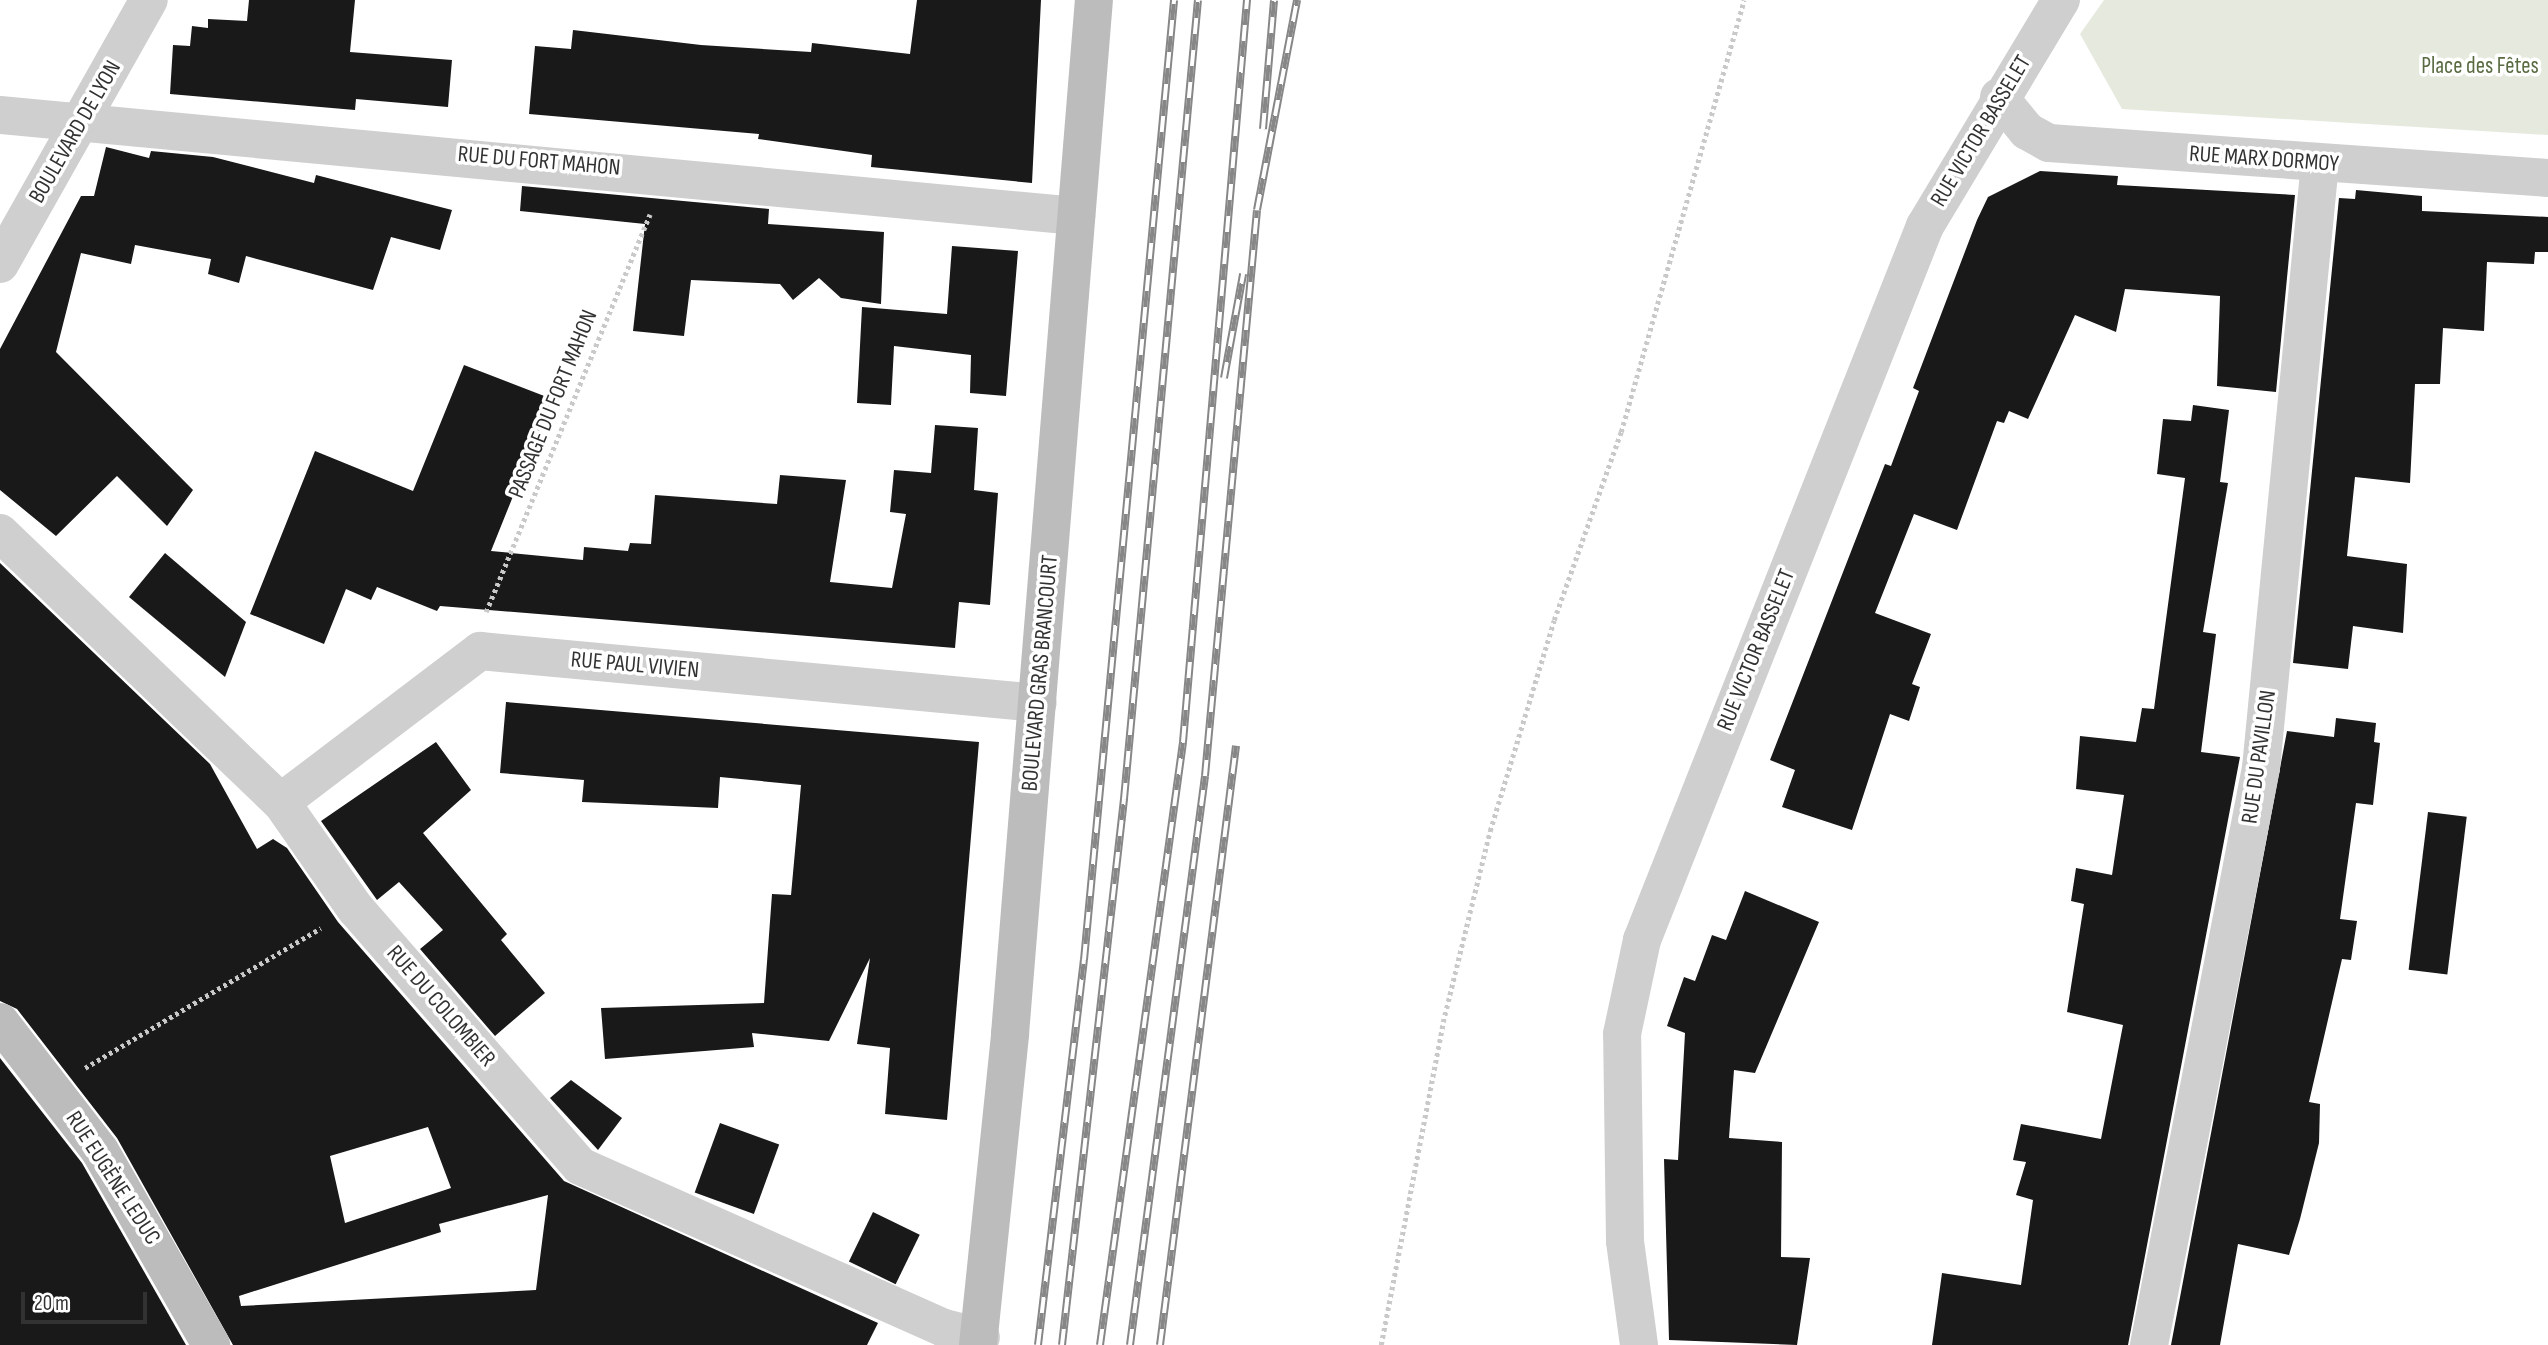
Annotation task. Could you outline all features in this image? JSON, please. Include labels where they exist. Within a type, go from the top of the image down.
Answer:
[{"type":"main road","name":"BOULEVARD GRAS BRANCOURT","points":[[979,1341],[1038,703],[1094,0]]},
{"type":"main road","name":"RUE EUGÈNE LEDUC","points":[[0,1021],[100,1151],[211,1345]]},
{"type":"street","name":"BOULEVARD DE LYON","points":[[0,264],[149,0]]},
{"type":"street","name":"RUE VICTOR BASSELET","points":[[1639,1345],[1625,1241],[1622,1074],[1624,1011],[1639,950],[1925,226],[1999,97],[2061,0]]},
{"type":"street","name":"RUE MARX DORMOY","points":[[1999,97],[2027,131],[2049,143],[2548,178]]},
{"type":"street","name":"RUE DU FORT MAHON","points":[[0,115],[83,118],[667,173],[1076,216]]},
{"type":"street","name":"RUE DU PAVILLON","points":[[2149,1345],[2261,768],[2320,163]]},
{"type":"street","name":"RUE DU COLOMBIER","points":[[0,533],[281,802],[355,908],[579,1166],[944,1328],[979,1341]]},
{"type":"street","name":"RUE PAUL VIVIEN","points":[[480,651],[1038,703]]},
{"type":"street","points":[[281,802],[480,651]]},
{"type":"path","points":[[1381,1345],[1443,1022],[1484,856],[1554,621],[1621,432],[1744,0]]},
{"type":"path","name":"PASSAGE DU FORT MAHON","points":[[480,651],[482,620],[667,173]]},
{"type":"path","points":[[51,1087],[355,908]]},
{"type":"green space","name":"Place des Fêtes","points":[[2104,0],[2548,0],[2548,135],[2122,109],[2080,34]]},
{"type":"building","points":[[249,0],[355,0],[350,52],[452,60],[448,107],[356,99],[355,110],[170,94],[173,45],[190,46],[192,26],[208,28],[208,19],[247,21]]},
{"type":"building","points":[[917,0],[1041,0],[1032,183],[871,167],[872,155],[758,139],[759,134],[529,114],[535,46],[571,49],[573,30],[701,45],[811,52],[812,43],[910,54]]},
{"type":"building","points":[[106,147],[149,158],[151,151],[213,157],[314,183],[316,175],[452,210],[440,250],[391,237],[373,290],[246,256],[239,283],[208,274],[211,259],[135,245],[131,264],[81,253],[56,352],[193,490],[167,526],[117,476],[56,536],[0,490],[0,349],[81,196],[94,196]]},
{"type":"building","points":[[2040,171],[2118,176],[2117,185],[2295,195],[2276,392],[2217,386],[2220,296],[2125,289],[2116,332],[2075,315],[2028,419],[2009,411],[2004,423],[1997,421],[1957,530],[1914,514],[1875,613],[1931,634],[1912,684],[1920,687],[1909,721],[1890,714],[1852,830],[1782,807],[1795,770],[1770,760],[1885,464],[1891,466],[1919,391],[1913,388],[1977,220],[1988,197]]},
{"type":"building","points":[[522,186],[769,209],[768,224],[884,232],[881,304],[841,298],[819,278],[793,300],[780,284],[691,280],[684,336],[633,331],[645,224],[520,211]]},
{"type":"building","points":[[2356,190],[2422,196],[2422,211],[2548,217],[2548,252],[2535,252],[2534,264],[2487,262],[2484,331],[2443,328],[2440,384],[2415,384],[2410,483],[2355,477],[2347,556],[2407,564],[2403,633],[2353,626],[2348,669],[2293,663],[2339,198],[2355,199]]},
{"type":"building","points":[[952,246],[1018,251],[1006,396],[970,393],[971,355],[894,346],[891,405],[857,403],[862,307],[947,314]]},
{"type":"building","points":[[464,365],[552,399],[491,551],[583,560],[584,547],[628,551],[630,543],[651,544],[655,495],[777,504],[780,475],[846,480],[830,582],[892,588],[906,514],[890,512],[894,470],[931,473],[935,425],[978,428],[974,490],[998,493],[990,605],[959,602],[955,648],[440,606],[437,611],[377,587],[371,600],[346,589],[324,644],[250,614],[315,451],[413,491]]},
{"type":"building","points":[[2193,405],[2229,410],[2220,482],[2228,483],[2203,632],[2216,634],[2201,752],[2240,757],[2128,1345],[1932,1345],[1942,1273],[2021,1285],[2033,1200],[2016,1195],[2026,1162],[2013,1160],[2021,1124],[2101,1139],[2123,1025],[2067,1012],[2084,904],[2071,901],[2076,868],[2112,875],[2124,795],[2076,789],[2080,736],[2136,742],[2142,708],[2154,709],[2185,478],[2157,474],[2163,419],[2191,421]]},
{"type":"building","points":[[165,553],[246,622],[225,677],[129,597]]},
{"type":"building","points":[[0,563],[210,764],[257,849],[273,839],[287,848],[338,922],[564,1181],[878,1323],[867,1345],[233,1345],[117,1138],[17,1009],[0,1001]],"holes":[[[428,1127],[451,1188],[345,1223],[330,1156]],[[548,1195],[536,1290],[241,1306],[239,1296],[441,1232],[439,1224]]]},
{"type":"building","points":[[506,702],[979,742],[947,1120],[885,1114],[890,1048],[857,1044],[870,958],[829,1041],[752,1033],[754,1047],[605,1059],[601,1008],[764,1003],[772,894],[791,895],[801,785],[720,777],[718,808],[582,802],[584,780],[500,773]]},
{"type":"building","points":[[2336,718],[2376,723],[2374,742],[2380,743],[2373,805],[2356,803],[2340,919],[2357,921],[2351,960],[2342,959],[2309,1102],[2320,1104],[2319,1143],[2300,1219],[2289,1255],[2238,1244],[2220,1345],[2171,1345],[2287,731],[2334,737]]},
{"type":"building","points":[[436,742],[471,790],[423,833],[507,934],[501,940],[545,993],[495,1036],[420,949],[443,930],[399,882],[377,900],[321,821]]},
{"type":"building","points":[[2428,812],[2467,817],[2447,975],[2409,970]]},
{"type":"building","points":[[1745,891],[1819,922],[1755,1073],[1734,1070],[1729,1138],[1782,1142],[1781,1257],[1810,1258],[1797,1345],[1669,1340],[1664,1159],[1678,1160],[1685,1033],[1667,1026],[1684,977],[1695,981],[1712,935],[1726,940]]},
{"type":"building","points":[[0,1058],[82,1163],[186,1345],[0,1345]]},
{"type":"building","points":[[571,1080],[622,1118],[598,1150],[550,1098]]},
{"type":"building","points":[[720,1123],[779,1145],[754,1214],[695,1193]]},
{"type":"building","points":[[873,1212],[920,1235],[896,1284],[849,1261]]},
{"type":"railway","points":[[1038,1345],[1084,960],[1174,0]]},
{"type":"railway","points":[[1062,1345],[1124,799],[1198,0]]},
{"type":"railway","points":[[1100,1345],[1183,742],[1247,0]]},
{"type":"railway","points":[[1263,129],[1274,0]]},
{"type":"railway","points":[[1130,1345],[1205,776],[1257,210],[1297,0]]},
{"type":"railway","points":[[1224,378],[1243,274]]},
{"type":"railway","points":[[1160,1345],[1236,746]]}]
